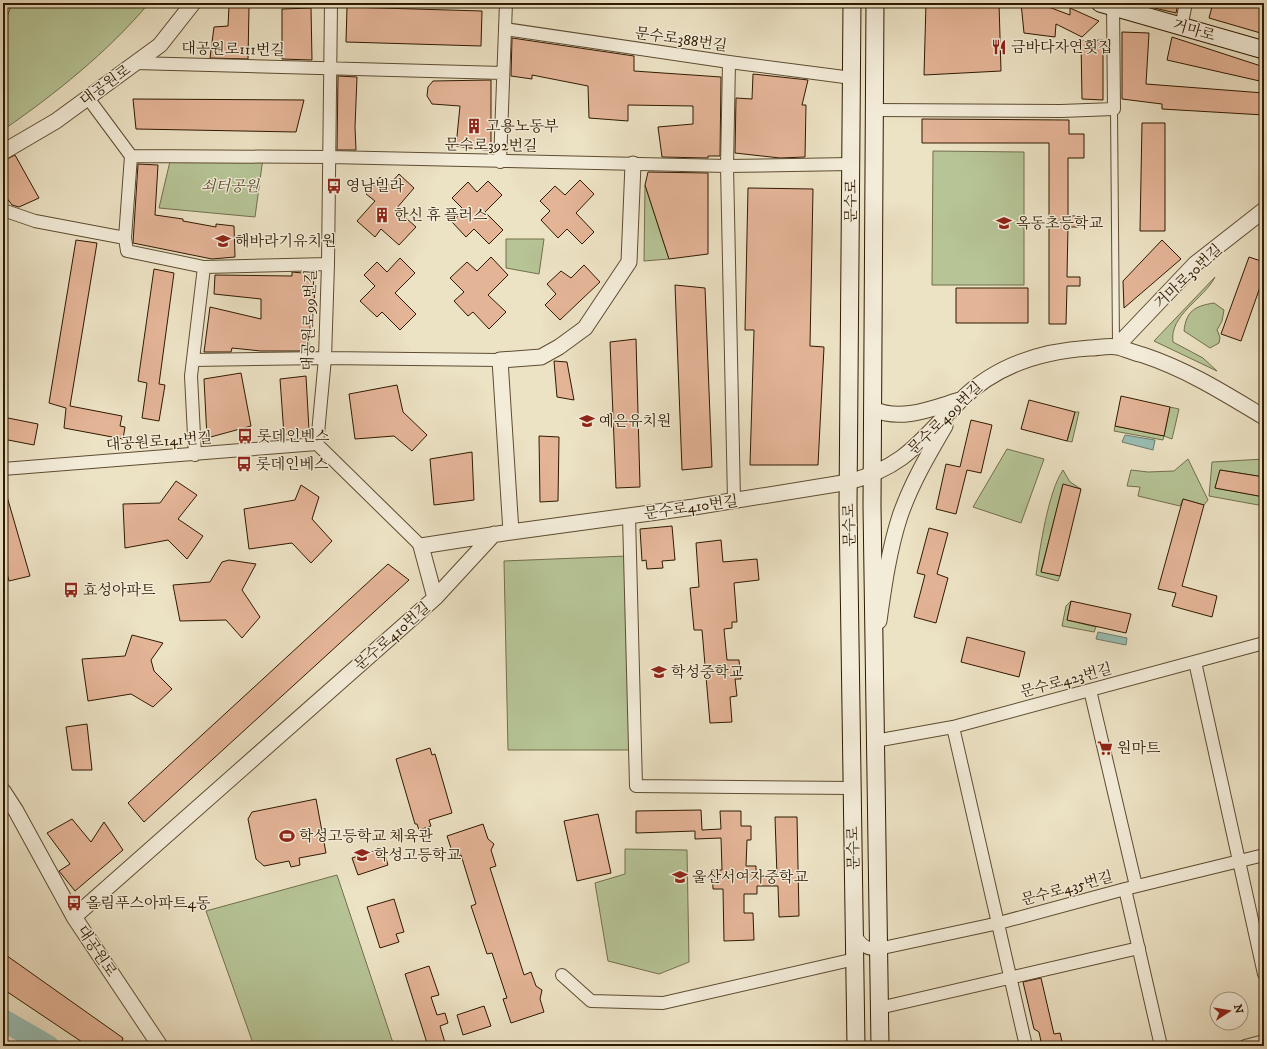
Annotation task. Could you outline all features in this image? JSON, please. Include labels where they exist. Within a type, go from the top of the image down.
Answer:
[{"type":"main road","name":"문수로","points":[[852,3],[849,482],[852,788],[857,1046]]},
{"type":"main road","name":"문수로","points":[[875,3],[873,476],[879,1046]]},
{"type":"main road","name":"거마로","points":[[1109,4],[1181,27],[1264,50]]},
{"type":"main road","points":[[857,1046],[863,1028],[868,1027],[873,1030],[879,1046]]},
{"type":"street","points":[[3,13],[7,3]]},
{"type":"street","name":"대공원로","points":[[3,152],[56,121],[160,45],[194,3]]},
{"type":"street","name":"대공원로99번길","points":[[317,444],[325,358],[328,264],[331,3]]},
{"type":"street","points":[[500,162],[506,3]]},
{"type":"street","points":[[1181,27],[1186,3]]},
{"type":"street","points":[[875,110],[1061,111],[1114,109],[1109,4]]},
{"type":"street","name":"문수로388번길","points":[[505,29],[729,62],[852,78]]},
{"type":"street","points":[[729,62],[727,166],[734,500]]},
{"type":"street","name":"대공원로111번길","points":[[135,63],[504,74]]},
{"type":"street","points":[[88,98],[131,156],[125,238],[128,251],[204,267],[328,264]]},
{"type":"street","name":"문수로392번길","points":[[131,156],[329,157],[727,166],[851,164]]},
{"type":"street","points":[[192,360],[325,358],[500,360],[541,356],[559,347],[585,328],[629,262],[633,164]]},
{"type":"street","points":[[3,210],[35,221],[125,238]]},
{"type":"street","name":"거마로30번길","points":[[1116,347],[1195,264],[1264,210]]},
{"type":"street","points":[[195,455],[190,376],[204,267]]},
{"type":"street","name":"문수로409번길","points":[[873,476],[899,461],[921,443],[961,399],[987,378],[1028,358],[1061,350],[1116,347],[1171,365],[1194,375],[1264,417]]},
{"type":"street","points":[[500,360],[511,532]]},
{"type":"street","points":[[873,409],[886,414],[906,414],[961,399]]},
{"type":"street","points":[[874,649],[892,543],[901,515],[922,466],[961,399]]},
{"type":"street","points":[[317,444],[421,546]]},
{"type":"street","name":"대공원로141번길","points":[[3,469],[195,455],[317,444]]},
{"type":"street","name":"문수로410번길","points":[[74,917],[435,598],[421,546],[494,534],[734,500],[849,482],[873,476]]},
{"type":"street","points":[[629,516],[636,786],[852,788]]},
{"type":"street","points":[[435,598],[494,534]]},
{"type":"street","name":"문수로423번길","points":[[875,741],[953,727],[1264,643]]},
{"type":"street","points":[[1195,662],[1264,974]]},
{"type":"street","points":[[1090,690],[1131,888],[1139,948],[1162,1046]]},
{"type":"street","points":[[953,727],[1026,1046]]},
{"type":"street","name":"대공원로","points":[[3,791],[16,810],[74,917],[160,1046]]},
{"type":"street","name":"문수로435번길","points":[[878,949],[999,923],[1264,855]]},
{"type":"street","points":[[854,929],[862,945],[870,949],[878,949]]},
{"type":"street","points":[[879,1008],[1139,948]]},
{"type":"street","points":[[562,975],[591,1001],[663,1003],[855,959]]},
{"type":"street","points":[[1245,1046],[1264,1041]]},
{"type":"lane","points":[[1114,109],[1116,347]]},
{"type":"green space","points":[[3,3],[149,3],[99,55],[42,102],[3,130]]},
{"type":"green space","points":[[933,151],[1024,152],[1024,285],[932,285]]},
{"type":"green space","name":"쇠터공원","points":[[171,157],[263,158],[255,217],[159,208]]},
{"type":"green space","points":[[645,185],[669,259],[644,261]]},
{"type":"green space","points":[[506,239],[544,239],[539,274],[506,268]]},
{"type":"green space","points":[[1215,277],[1210,285],[1188,308],[1176,324],[1173,332],[1173,342],[1203,358],[1217,371],[1154,341]]},
{"type":"green space","points":[[1214,303],[1224,310],[1222,321],[1217,330],[1220,337],[1219,343],[1210,348],[1184,331],[1189,314],[1197,308]]},
{"type":"green space","points":[[1170,407],[1179,409],[1172,439],[1164,436]]},
{"type":"green space","points":[[1075,412],[1079,412],[1072,442],[1067,441]]},
{"type":"green space","points":[[1115,426],[1164,436],[1163,440],[1114,431]]},
{"type":"green space","points":[[1007,449],[1044,459],[1021,523],[973,507]]},
{"type":"green space","points":[[1188,459],[1208,500],[1204,505],[1183,499],[1180,506],[1138,496],[1140,487],[1127,486],[1131,470],[1148,472],[1174,471]]},
{"type":"green space","points":[[1264,459],[1264,477],[1220,470],[1215,488],[1264,497],[1264,506],[1209,496],[1212,462]]},
{"type":"green space","points":[[1063,470],[1070,482],[1081,489],[1063,485],[1041,571],[1060,576],[1058,581],[1036,575],[1042,536],[1049,506],[1053,492]]},
{"type":"green space","points":[[627,556],[632,750],[508,750],[504,561]]},
{"type":"green space","points":[[1071,601],[1067,620],[1096,627],[1094,632],[1062,626],[1066,606]]},
{"type":"green space","points":[[625,849],[687,850],[689,962],[659,974],[608,961],[595,883],[625,874]]},
{"type":"green space","points":[[337,875],[394,1046],[254,1046],[206,911]]},
{"type":"water","points":[[1125,435],[1155,440],[1153,450],[1122,442]]},
{"type":"water","points":[[1098,632],[1127,638],[1126,645],[1096,639]]},
{"type":"building","points":[[926,3],[999,3],[1001,71],[924,75]]},
{"type":"building","points":[[1021,3],[1038,3],[1070,15],[1070,8],[1099,21],[1082,37],[1056,24],[1055,37],[1024,33]]},
{"type":"building","points":[[1151,3],[1178,3],[1176,13],[1150,7]]},
{"type":"building","points":[[1213,3],[1264,3],[1264,34],[1209,18]]},
{"type":"building","points":[[229,6],[249,7],[248,59],[210,58],[214,27],[228,26]]},
{"type":"building","points":[[347,7],[482,11],[481,46],[346,42]]},
{"type":"building","points":[[311,8],[312,60],[282,59],[282,9]]},
{"type":"building","points":[[1122,32],[1149,33],[1146,84],[1264,93],[1264,115],[1162,109],[1162,104],[1122,99]]},
{"type":"building","points":[[1172,37],[1264,67],[1264,82],[1167,60]]},
{"type":"building","points":[[512,38],[634,56],[634,71],[721,77],[720,156],[708,156],[708,158],[662,157],[658,127],[693,124],[693,106],[628,105],[628,121],[589,118],[588,86],[532,75],[532,79],[511,76]]},
{"type":"building","points":[[1103,40],[1103,100],[1082,99],[1081,41]]},
{"type":"building","points":[[753,74],[808,80],[802,105],[806,105],[805,157],[780,158],[735,153],[736,98],[752,99]]},
{"type":"building","points":[[338,76],[357,77],[355,127],[356,150],[337,150]]},
{"type":"building","name":"고용노동부","points":[[491,80],[491,151],[456,146],[460,106],[432,104],[427,96],[428,87],[433,81]]},
{"type":"building","points":[[133,99],[304,100],[296,132],[136,129]]},
{"type":"building","points":[[922,119],[1069,120],[1069,134],[1084,134],[1084,158],[1068,158],[1068,216],[1078,216],[1078,227],[1068,227],[1067,277],[1080,277],[1080,286],[1067,286],[1066,324],[1049,324],[1049,143],[922,143]]},
{"type":"building","points":[[1142,123],[1165,123],[1165,231],[1140,231]]},
{"type":"building","points":[[15,155],[39,198],[19,207],[12,205],[3,193],[3,161]]},
{"type":"building","points":[[138,164],[158,165],[155,215],[183,219],[183,221],[216,227],[216,224],[234,226],[235,257],[212,259],[133,243]]},
{"type":"building","points":[[648,172],[708,173],[708,254],[669,259],[645,185]]},
{"type":"building","name":"한신 휴 플러스","points":[[399,174],[414,188],[396,209],[416,227],[399,245],[381,229],[375,237],[357,221],[375,201],[366,194],[380,177],[389,185]]},
{"type":"building","points":[[580,180],[594,194],[576,213],[594,232],[582,244],[567,229],[558,238],[541,220],[550,211],[540,201],[555,186],[565,195]]},
{"type":"building","name":"한신 휴 플러스","points":[[488,181],[502,195],[485,212],[503,230],[489,244],[474,229],[466,237],[452,222],[464,210],[452,198],[468,182],[477,192]]},
{"type":"building","points":[[748,188],[813,189],[810,346],[824,347],[818,465],[750,465],[754,330],[745,330]]},
{"type":"building","points":[[76,240],[97,243],[70,406],[122,416],[120,426],[125,427],[123,439],[64,428],[66,408],[49,403]]},
{"type":"building","points":[[1162,240],[1181,259],[1124,308],[1123,281]]},
{"type":"building","name":"한신 휴 플러스","points":[[491,257],[508,275],[488,295],[506,312],[489,329],[473,312],[468,316],[454,301],[464,292],[450,278],[467,262],[477,271]]},
{"type":"building","points":[[1249,257],[1264,262],[1264,276],[1241,341],[1221,334]]},
{"type":"building","name":"한신 휴 플러스","points":[[400,258],[415,273],[395,293],[416,314],[400,330],[382,312],[377,317],[360,301],[375,286],[364,275],[377,262],[387,272]]},
{"type":"building","points":[[584,265],[600,282],[560,320],[545,305],[556,294],[547,284],[561,271],[571,278]]},
{"type":"building","points":[[154,269],[174,273],[159,384],[165,385],[159,421],[142,418],[147,383],[138,381]]},
{"type":"building","points":[[292,272],[313,274],[315,307],[311,307],[309,351],[261,351],[232,348],[231,352],[204,352],[210,307],[261,319],[261,299],[214,294],[215,275],[292,276]]},
{"type":"building","points":[[675,285],[705,288],[712,467],[682,470]]},
{"type":"building","points":[[956,288],[1028,288],[1028,323],[956,323]]},
{"type":"building","points":[[636,339],[640,487],[616,488],[610,342]]},
{"type":"building","points":[[554,361],[567,362],[574,400],[557,397]]},
{"type":"building","points":[[241,373],[251,426],[207,438],[204,379]]},
{"type":"building","points":[[306,376],[309,430],[284,435],[280,379]]},
{"type":"building","points":[[397,385],[403,412],[427,435],[412,451],[394,436],[355,439],[349,394]]},
{"type":"building","points":[[1121,396],[1170,407],[1164,436],[1115,426]]},
{"type":"building","points":[[1029,400],[1075,412],[1067,441],[1021,429]]},
{"type":"building","points":[[3,417],[38,424],[34,445],[3,439]]},
{"type":"building","points":[[971,420],[992,425],[981,473],[967,470],[956,514],[936,509],[946,464],[960,467]]},
{"type":"building","points":[[539,436],[559,437],[558,501],[540,502]]},
{"type":"building","points":[[472,452],[474,500],[434,505],[430,459]]},
{"type":"building","points":[[1220,470],[1264,477],[1264,497],[1215,488]]},
{"type":"building","points":[[176,481],[197,495],[178,519],[203,536],[187,559],[168,540],[125,548],[123,504],[160,503]]},
{"type":"building","points":[[1063,484],[1081,489],[1060,576],[1041,572]]},
{"type":"building","points":[[301,485],[319,497],[312,519],[332,541],[311,563],[292,543],[249,549],[244,509],[295,500]]},
{"type":"building","points":[[3,493],[6,493],[30,576],[9,581],[3,558]]},
{"type":"building","points":[[1183,499],[1204,505],[1182,586],[1217,596],[1212,617],[1172,606],[1176,593],[1158,589]]},
{"type":"building","points":[[672,526],[675,560],[662,561],[663,568],[647,569],[646,560],[642,561],[640,529]]},
{"type":"building","points":[[929,528],[948,533],[937,574],[948,578],[936,623],[914,617],[925,575],[917,573]]},
{"type":"building","points":[[721,540],[723,562],[757,559],[759,580],[734,583],[737,622],[732,622],[732,628],[724,629],[727,660],[739,660],[741,679],[735,679],[737,696],[730,697],[732,722],[710,723],[702,630],[694,630],[690,588],[699,587],[696,543]]},
{"type":"building","points":[[229,560],[256,564],[242,590],[260,617],[242,638],[226,620],[180,621],[173,585],[210,582],[222,562]]},
{"type":"building","points":[[388,564],[409,580],[144,822],[128,803]]},
{"type":"building","points":[[1071,601],[1131,614],[1126,633],[1067,620]]},
{"type":"building","points":[[132,635],[163,643],[151,660],[154,671],[172,689],[153,707],[131,694],[88,701],[82,659],[125,656]]},
{"type":"building","points":[[967,637],[1025,652],[1019,677],[961,662]]},
{"type":"building","points":[[87,724],[92,770],[72,770],[66,727]]},
{"type":"building","points":[[430,748],[432,755],[435,754],[452,813],[429,820],[431,826],[419,830],[417,824],[415,824],[396,759]]},
{"type":"building","name":"학성고등학교 체육관","points":[[316,799],[326,853],[299,858],[300,865],[291,867],[289,861],[264,866],[256,859],[248,819],[252,812]]},
{"type":"building","points":[[701,810],[702,830],[721,829],[720,811],[741,811],[741,826],[751,826],[751,840],[747,840],[746,866],[756,866],[756,877],[777,876],[775,817],[797,817],[799,916],[779,917],[778,886],[757,886],[757,894],[744,894],[744,913],[753,913],[754,940],[724,941],[723,889],[713,889],[712,870],[722,870],[721,838],[695,839],[695,831],[636,833],[636,811]]},
{"type":"building","points":[[598,814],[611,873],[577,881],[564,821]]},
{"type":"building","points":[[72,819],[91,842],[104,822],[123,850],[75,891],[59,871],[70,864],[47,833]]},
{"type":"building","points":[[483,824],[488,839],[494,844],[491,850],[496,866],[490,868],[524,975],[531,972],[536,986],[542,990],[540,999],[544,1012],[511,1023],[503,999],[507,998],[492,953],[487,954],[471,906],[476,904],[461,855],[454,857],[447,836]]},
{"type":"building","points":[[383,848],[388,865],[358,875],[352,858]]},
{"type":"building","points":[[394,899],[404,932],[396,934],[399,942],[380,948],[367,907]]},
{"type":"building","points":[[3,953],[123,1038],[121,1046],[88,1046],[3,989]]},
{"type":"building","points":[[429,966],[439,995],[431,997],[437,1015],[445,1013],[448,1023],[440,1026],[446,1046],[428,1046],[405,974]]},
{"type":"building","points":[[1041,978],[1054,1034],[1060,1033],[1063,1046],[1042,1046],[1039,1032],[1034,1029],[1023,982]]},
{"type":"building","points":[[484,1006],[491,1026],[463,1035],[457,1015]]},
{"type":"waterway","points":[[3,1020],[48,1046]]},
{"type":"place","name":"금바다자연횟집","points":[[999,47]]},
{"type":"place","name":"고용노동부","points":[[474,126]]},
{"type":"place","name":"영남빌라","points":[[334,186]]},
{"type":"place","name":"한신 휴 플러스","points":[[382,215]]},
{"type":"place","name":"옥동초등학교","points":[[1004,223]]},
{"type":"place","name":"해바라기유치원","points":[[223,241]]},
{"type":"place","name":"예은유치원","points":[[587,421]]},
{"type":"place","name":"롯데인벤스","points":[[245,436]]},
{"type":"place","name":"롯데인베스","points":[[244,464]]},
{"type":"place","name":"효성아파트","points":[[71,590]]},
{"type":"place","name":"학성중학교","points":[[659,672]]},
{"type":"place","name":"원마트","points":[[1105,748]]},
{"type":"place","name":"학성고등학교 체육관","points":[[287,836]]},
{"type":"place","name":"학성고등학교","points":[[362,855]]},
{"type":"place","name":"울산서여자중학교","points":[[680,877]]},
{"type":"place","name":"올림푸스아파트4동","points":[[74,903]]}]
